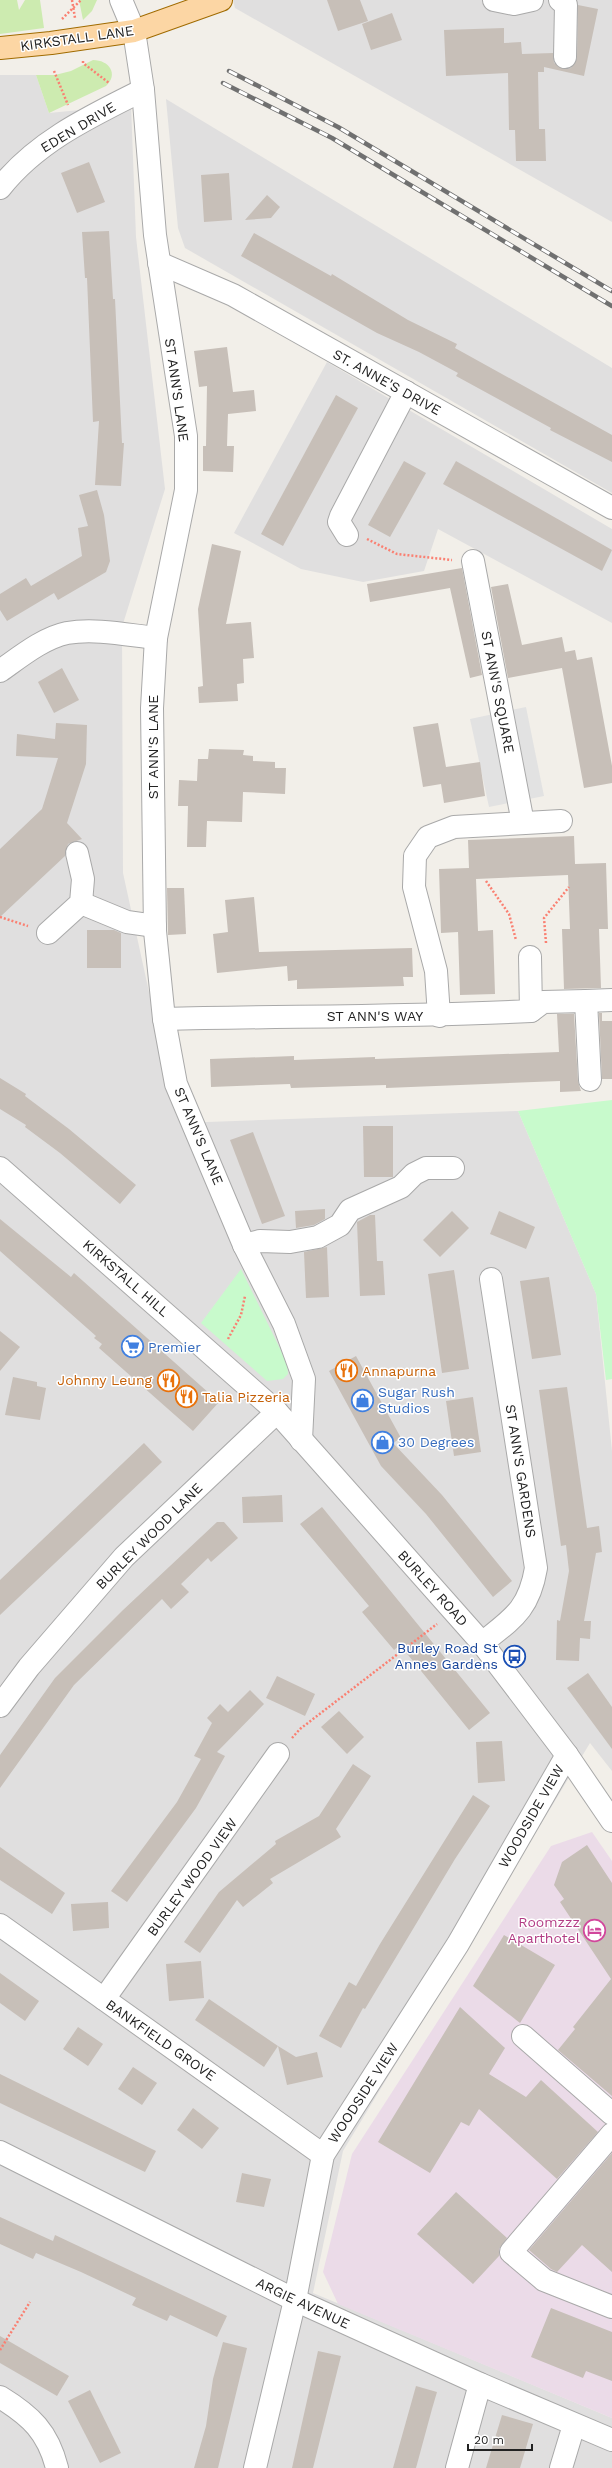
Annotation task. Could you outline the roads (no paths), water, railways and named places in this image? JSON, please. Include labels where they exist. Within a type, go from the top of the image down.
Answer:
[{"type":"main road","name":"KIRKSTALL LANE","points":[[0,48],[58,42],[134,31],[222,0]]},
{"type":"street","points":[[121,0],[134,31]]},
{"type":"street","points":[[134,31],[139,0]]},
{"type":"street","points":[[494,0],[514,4],[532,0]]},
{"type":"street","points":[[560,0],[566,5],[565,57]]},
{"type":"street","name":"ST ANN'S LANE","points":[[134,31],[143,90],[159,263],[186,436],[186,490],[156,638],[152,708],[155,926],[164,1019],[176,1084],[244,1245],[284,1324],[304,1378],[301,1440]]},
{"type":"street","name":"EDEN DRIVE","points":[[0,188],[31,156],[78,123],[143,90]]},
{"type":"street","name":"ST. ANNE'S DRIVE","points":[[159,263],[233,295],[612,508]]},
{"type":"street","points":[[347,535],[339,522],[340,516],[406,392]]},
{"type":"street","name":"ST ANN'S SQUARE","points":[[473,561],[523,823]]},
{"type":"street","points":[[0,671],[42,643],[67,633],[113,633],[156,638]]},
{"type":"street","points":[[439,1016],[436,971],[414,887],[416,856],[428,837],[454,827],[561,821]]},
{"type":"street","points":[[48,933],[81,903],[84,879],[77,853]]},
{"type":"street","points":[[81,903],[127,922],[155,926]]},
{"type":"street","points":[[530,957],[531,1011]]},
{"type":"street","points":[[531,1011],[543,1002],[612,1000]]},
{"type":"street","points":[[586,1001],[590,1080]]},
{"type":"street","name":"ST ANN'S WAY","points":[[164,1019],[303,1016],[439,1016],[531,1011]]},
{"type":"street","name":"KIRKSTALL HILL","points":[[0,1168],[252,1388]]},
{"type":"street","points":[[244,1245],[260,1241],[290,1242],[318,1237],[340,1225],[350,1210],[401,1187],[414,1174],[426,1168],[454,1168]]},
{"type":"street","name":"ST ANN'S GARDENS","points":[[482,1643],[518,1614],[533,1586],[536,1568],[492,1279]]},
{"type":"street","name":"BURLEY ROAD","points":[[252,1388],[277,1412],[482,1643],[567,1755],[612,1821]]},
{"type":"street","name":"BURLEY WOOD LANE","points":[[0,1706],[29,1667],[124,1557],[277,1412]]},
{"type":"street","name":"BURLEY WOOD VIEW","points":[[104,2000],[278,1754]]},
{"type":"street","name":"WOODSIDE VIEW","points":[[255,2468],[294,2300],[323,2155],[458,1944],[567,1755]]},
{"type":"street","name":"BANKFIELD GROVE","points":[[0,1925],[323,2155]]},
{"type":"street","points":[[523,2036],[612,2114]]},
{"type":"street","points":[[612,2134],[511,2252],[544,2280],[612,2307]]},
{"type":"street","name":"ARGIE AVENUE","points":[[0,2152],[294,2300],[480,2384],[612,2440]]},
{"type":"street","points":[[457,2468],[480,2384]]},
{"type":"street","points":[[0,2397],[38,2426],[52,2450],[57,2468]]},
{"type":"street","points":[[561,2468],[574,2425]]},
{"type":"railway","points":[[229,71],[338,127],[612,291]]},
{"type":"railway","points":[[223,83],[332,138],[612,306]]},
{"type":"place","name":"Premier","points":[[133,1347]]},
{"type":"place","name":"Annapurna","points":[[346,1371]]},
{"type":"place","name":"Johnny Leung","points":[[168,1380]]},
{"type":"place","name":"Talia Pizzeria","points":[[187,1397]]},
{"type":"place","name":"Sugar Rush Studios","points":[[362,1400]]},
{"type":"place","name":"30 Degrees","points":[[383,1442]]},
{"type":"place","name":"Burley Road St Annes Gardens","points":[[514,1656]]},
{"type":"place","name":"Roomzzz Aparthotel","points":[[595,1930]]}]
